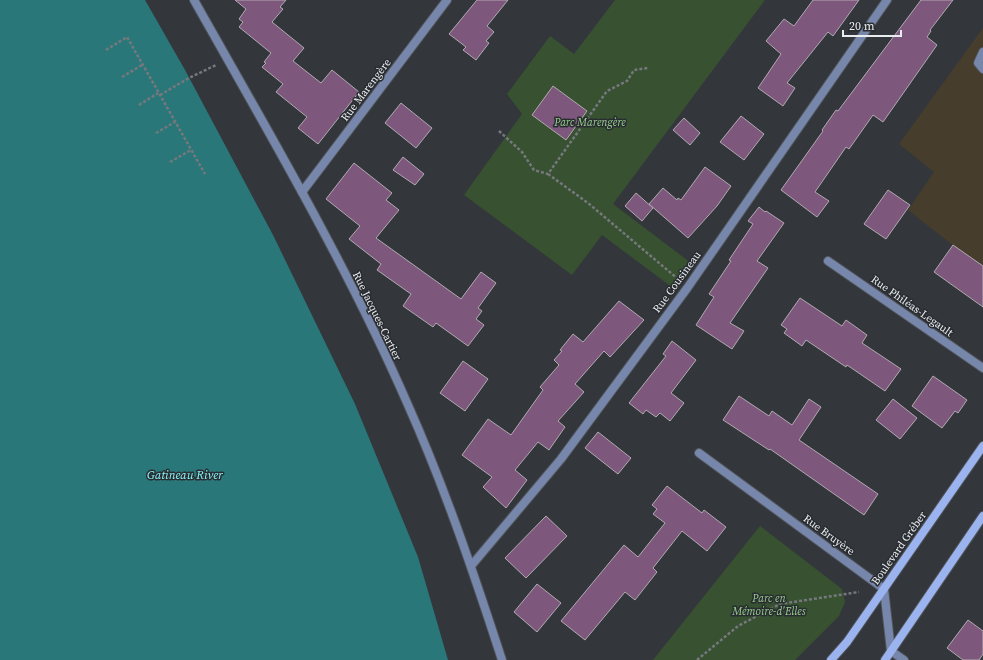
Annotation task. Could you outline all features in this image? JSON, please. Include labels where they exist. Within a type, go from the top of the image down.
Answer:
[{"type":"main road","name":"Boulevard Gréber","points":[[830,660],[847,642],[983,446]]},
{"type":"main road","points":[[885,660],[983,516]]},
{"type":"street","name":"Rue Jacques-Cartier","points":[[194,0],[302,192],[382,348],[433,464],[472,566],[502,660]]},
{"type":"street","name":"Rue Marengère","points":[[302,192],[447,0]]},
{"type":"street","name":"Rue Cousineau","points":[[472,566],[561,459],[688,287],[887,0]]},
{"type":"street","points":[[983,52],[978,63],[983,69]]},
{"type":"street","name":"Rue Philéas-Legault","points":[[828,261],[983,368]]},
{"type":"street","name":"Rue Bruyère","points":[[698,453],[884,589]]},
{"type":"street","points":[[884,589],[891,651],[904,660]]},
{"type":"path","points":[[106,50],[127,37],[142,66],[205,174]]},
{"type":"path","points":[[122,77],[142,66]]},
{"type":"path","points":[[548,174],[608,91],[627,81],[634,70],[648,68]]},
{"type":"path","points":[[138,105],[189,78]]},
{"type":"path","points":[[156,133],[175,122]]},
{"type":"path","points":[[499,131],[522,152],[534,170],[548,174],[588,203],[688,287]]},
{"type":"path","points":[[170,162],[191,150]]},
{"type":"path","points":[[697,660],[738,626],[780,604],[859,592]]},
{"type":"shaded area","points":[[983,28],[983,269],[908,210],[934,172],[899,144]]},
{"type":"green space","name":"Parc Marengère","points":[[615,0],[765,0],[613,204],[691,263],[673,288],[602,235],[572,275],[464,195],[522,114],[507,94],[550,36],[574,54]]},
{"type":"green space","name":"Parc en Mémoire-d'Elles","points":[[760,526],[842,589],[845,602],[839,616],[795,660],[653,660]]},
{"type":"water","name":"Gatineau River","points":[[0,0],[145,0],[185,70],[273,235],[355,404],[418,557],[448,660],[0,660]]},
{"type":"building","points":[[235,0],[286,0],[280,7],[283,9],[272,22],[304,48],[293,61],[321,83],[332,70],[359,92],[318,144],[298,128],[307,117],[276,92],[283,84],[262,67],[266,63],[264,62],[271,53],[239,27],[243,22],[239,19],[246,9]]},
{"type":"building","points":[[477,0],[508,0],[487,26],[494,32],[486,41],[489,43],[476,60],[463,50],[466,47],[449,34]]},
{"type":"building","points":[[813,0],[859,0],[833,36],[828,32],[787,83],[795,88],[783,106],[758,88],[781,54],[766,41],[784,19],[794,26]]},
{"type":"building","points":[[921,0],[953,0],[930,30],[931,31],[927,37],[937,45],[883,122],[873,115],[849,149],[846,147],[815,192],[829,201],[817,217],[781,190],[836,110],[838,111]]},
{"type":"building","points":[[553,86],[587,111],[566,140],[532,115]]},
{"type":"building","points":[[401,103],[432,128],[416,148],[385,123]]},
{"type":"building","points":[[741,116],[764,134],[744,160],[720,142]]},
{"type":"building","points":[[684,118],[700,133],[690,145],[673,130]]},
{"type":"building","points":[[403,157],[424,174],[415,185],[393,170]]},
{"type":"building","points":[[354,163],[392,193],[386,200],[399,210],[376,238],[461,299],[481,272],[496,283],[478,308],[482,311],[476,319],[484,325],[468,346],[436,323],[433,327],[403,306],[411,294],[377,270],[381,264],[349,239],[360,226],[326,199]]},
{"type":"building","points":[[705,167],[731,186],[717,206],[688,238],[649,204],[663,188],[677,200],[678,198],[681,200]]},
{"type":"building","points":[[888,190],[910,205],[886,239],[864,224]]},
{"type":"building","points":[[636,193],[653,208],[642,221],[625,206]]},
{"type":"building","points":[[759,207],[784,223],[757,261],[768,268],[730,323],[744,331],[732,349],[696,325],[714,297],[709,294],[753,224],[748,221]]},
{"type":"building","points":[[953,245],[983,266],[983,307],[934,272]]},
{"type":"building","points":[[800,298],[842,326],[846,320],[867,335],[862,343],[901,369],[885,391],[847,365],[846,367],[806,340],[802,346],[784,333],[787,329],[781,325]]},
{"type":"building","points":[[619,301],[644,320],[610,357],[604,351],[575,384],[584,392],[558,421],[565,427],[549,450],[538,442],[515,470],[527,480],[506,508],[483,487],[492,477],[462,455],[488,419],[511,435],[543,390],[540,387],[559,365],[554,360],[562,351],[560,350],[573,334],[583,342]]},
{"type":"building","points":[[672,341],[696,360],[671,393],[684,403],[670,421],[660,413],[656,417],[646,410],[643,414],[629,403],[666,356],[663,354]]},
{"type":"building","points":[[463,361],[488,379],[465,411],[440,393]]},
{"type":"building","points":[[933,376],[967,400],[958,413],[955,411],[942,428],[912,406]]},
{"type":"building","points":[[739,396],[769,416],[772,411],[792,425],[809,399],[821,407],[799,440],[878,494],[864,515],[770,449],[769,450],[723,420]]},
{"type":"building","points":[[893,399],[917,418],[900,439],[876,420]]},
{"type":"building","points":[[598,432],[631,458],[618,474],[585,448]]},
{"type":"building","points":[[667,486],[702,513],[704,510],[726,527],[707,551],[682,531],[653,568],[657,572],[635,600],[625,592],[585,640],[561,621],[624,545],[638,557],[665,523],[653,514],[657,509],[652,505]]},
{"type":"building","points":[[546,516],[567,536],[526,578],[505,558]]},
{"type":"building","points":[[537,584],[561,603],[537,632],[514,612]]},
{"type":"building","points":[[968,620],[983,631],[983,654],[979,660],[963,660],[947,648]]}]
